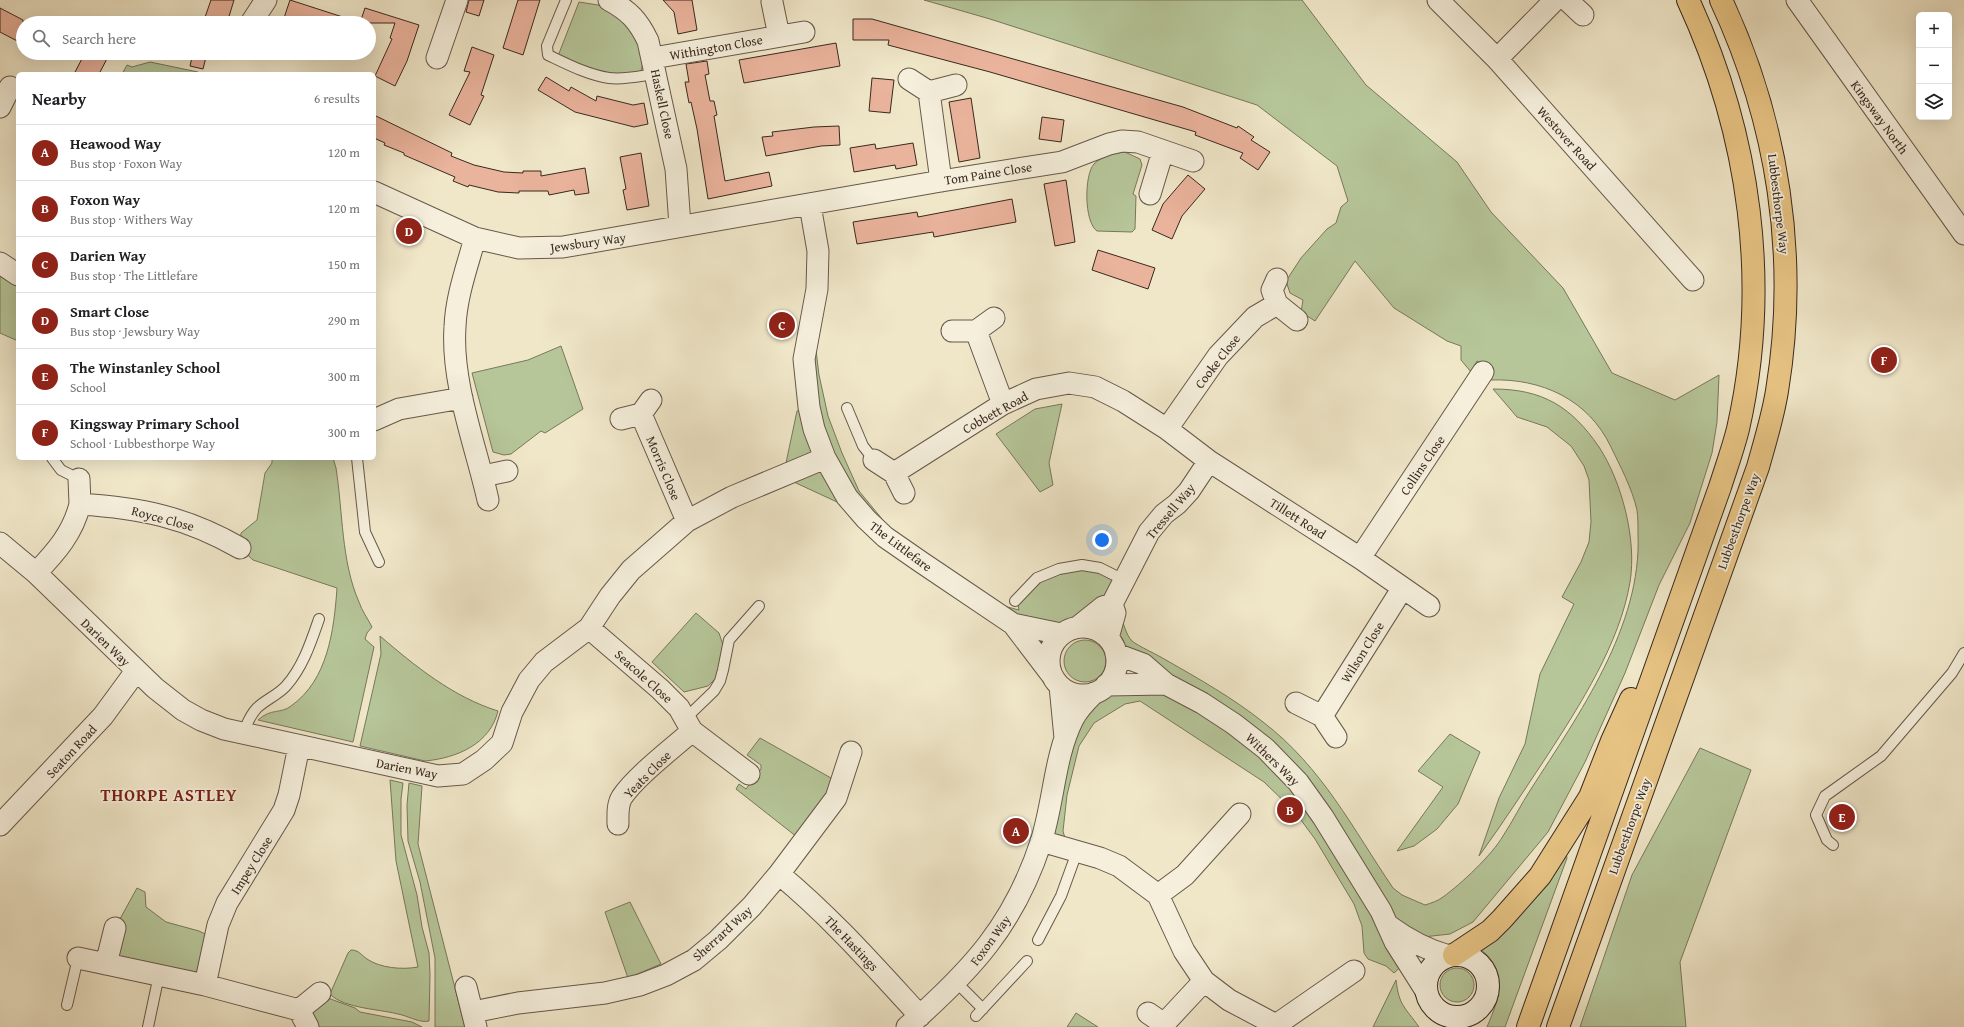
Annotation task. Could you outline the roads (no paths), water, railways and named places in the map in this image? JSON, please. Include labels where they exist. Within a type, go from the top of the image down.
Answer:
[{"type":"highway","name":"Lubbesthorpe Way","points":[[1528,1027],[1720,487],[1738,430],[1747,379],[1754,303],[1750,216],[1739,150],[1727,102],[1716,67],[1688,0]]},
{"type":"highway","name":"Lubbesthorpe Way","points":[[1558,1027],[1758,467],[1777,392],[1786,306],[1786,269],[1780,196],[1774,155],[1760,105],[1745,57],[1721,0]]},
{"type":"highway","points":[[1452,955],[1490,931],[1502,919],[1540,876],[1563,842],[1590,797],[1612,741],[1692,568]]},
{"type":"street","points":[[256,16],[266,0]]},
{"type":"street","points":[[435,62],[457,0]]},
{"type":"street","name":"Haskell Close","points":[[609,0],[626,10],[641,26],[648,41],[676,169],[680,226]]},
{"type":"street","name":"Westover Road","points":[[1438,0],[1496,59],[1693,280]]},
{"type":"street","points":[[1496,59],[1555,0]]},
{"type":"street","points":[[1567,0],[1583,15]]},
{"type":"street","name":"Kingsway North","points":[[1797,0],[1964,234]]},
{"type":"street","name":"Withington Close","points":[[772,2],[778,36]]},
{"type":"street","name":"Withington Close","points":[[654,66],[778,36],[804,32]]},
{"type":"street","points":[[909,79],[929,92],[956,85]]},
{"type":"street","points":[[0,107],[9,86]]},
{"type":"street","points":[[929,92],[941,181]]},
{"type":"street","name":"Tom Paine Close","points":[[810,205],[941,181],[1062,162],[1109,144],[1122,141],[1138,142],[1193,161]]},
{"type":"street","points":[[1150,194],[1163,151]]},
{"type":"street","name":"Jewsbury Way","points":[[376,193],[474,238],[519,248],[563,247],[810,205]]},
{"type":"street","name":"The Littlefare","points":[[810,205],[818,251],[817,289],[804,359],[809,406],[814,429],[825,458],[847,496],[866,519],[885,537],[1013,624],[1056,680]]},
{"type":"street","points":[[474,238],[455,326],[455,347],[462,398],[488,500]]},
{"type":"street","points":[[0,263],[16,273]]},
{"type":"street","points":[[1277,279],[1272,290],[1277,304],[1297,320]]},
{"type":"street","name":"Cooke Close","points":[[1167,429],[1218,356],[1255,317],[1277,304]]},
{"type":"street","points":[[952,331],[976,331],[994,318]]},
{"type":"street","points":[[976,331],[1003,404]]},
{"type":"street","name":"Collins Close","points":[[1360,558],[1483,372]]},
{"type":"street","name":"Cobbett Road","points":[[894,473],[1003,404],[1036,389],[1069,383],[1095,387],[1123,401],[1167,429]]},
{"type":"street","points":[[376,419],[398,410],[462,398]]},
{"type":"street","name":"Morris Close","points":[[638,411],[687,521]]},
{"type":"street","name":"Tillett Road","points":[[1167,429],[1209,461],[1360,558],[1402,589],[1429,606]]},
{"type":"street","name":"Darien Way","points":[[0,543],[36,573],[136,671],[183,710],[200,720],[224,729],[438,776],[463,774],[484,760],[502,743],[512,712],[520,696],[529,680],[544,662],[589,628],[610,596],[631,570],[687,521],[732,497],[825,458]]},
{"type":"street","points":[[874,460],[894,473],[904,493]]},
{"type":"street","name":"Tressell Way","points":[[1112,646],[1115,614],[1112,604],[1149,532],[1164,514],[1177,504],[1189,491],[1209,461]]},
{"type":"street","points":[[483,476],[507,471]]},
{"type":"street","points":[[36,573],[58,550],[71,529],[80,504],[79,479]]},
{"type":"street","name":"Royce Close","points":[[80,504],[128,508],[184,521],[245,547]]},
{"type":"street","name":"Wilson Close","points":[[1322,716],[1402,589]]},
{"type":"street","points":[[1070,631],[1089,627],[1100,631],[1112,646],[1115,671],[1100,689],[1076,694],[1056,680],[1049,666],[1050,652],[1056,640],[1103,607],[1112,604]]},
{"type":"street","name":"The Littlefare","points":[[1013,624],[1070,631]]},
{"type":"street","name":"Seacole Close","points":[[589,628],[660,689],[679,708],[689,725],[749,774]]},
{"type":"street","name":"Withers Way","points":[[1112,646],[1143,664],[1166,684],[1202,703],[1234,724],[1266,750],[1298,782],[1323,817],[1389,926],[1395,942],[1435,1009]]},
{"type":"street","name":"Seaton Road","points":[[0,825],[103,716],[136,671]]},
{"type":"street","name":"Foxon Way","points":[[1056,680],[1065,739]]},
{"type":"street","name":"Withers Way","points":[[1100,689],[1166,684]]},
{"type":"street","name":"Foxon Way","points":[[914,1021],[956,982],[978,958],[1015,904],[1028,879],[1041,841],[1065,739],[1074,718],[1100,689]]},
{"type":"street","points":[[1296,703],[1322,716],[1336,737]]},
{"type":"street","name":"Yeats Close","points":[[618,824],[618,811],[621,798],[689,725]]},
{"type":"street","name":"Impey Close","points":[[205,985],[218,925],[227,903],[284,810],[289,795],[299,746]]},
{"type":"street","name":"Sherrard Way","points":[[474,1020],[518,1003],[606,993],[640,985],[666,975],[694,960],[718,940],[752,906],[779,874],[836,798],[851,752]]},
{"type":"street","points":[[1158,894],[1185,875],[1240,814]]},
{"type":"street","points":[[1041,841],[1119,866],[1158,894],[1184,951],[1204,981],[1230,1000],[1276,1026],[1354,971]]},
{"type":"street","name":"The Hastings","points":[[779,874],[813,902],[842,932],[914,1021]]},
{"type":"street","name":"Withers Way","points":[[1389,926],[1411,941],[1435,952],[1452,955]]},
{"type":"street","points":[[106,964],[115,928]]},
{"type":"street","points":[[1478,1027],[1488,990],[1488,980],[1485,971],[1479,963],[1471,958],[1452,955],[1434,964],[1426,981],[1435,1009],[1454,1017],[1466,1016],[1476,1012],[1483,1004]]},
{"type":"street","points":[[78,958],[205,985],[304,1022],[320,993]]},
{"type":"street","points":[[1158,1021],[1204,981]]},
{"type":"street","points":[[466,988],[474,1020]]},
{"type":"lane","points":[[566,0],[548,46],[548,54],[592,74],[609,78],[632,78],[654,66]]},
{"type":"lane","points":[[847,408],[863,446],[874,460]]},
{"type":"lane","points":[[54,460],[61,470],[79,479]]},
{"type":"lane","points":[[357,460],[365,532],[379,562]]},
{"type":"lane","points":[[1015,601],[1037,578],[1059,569],[1082,565],[1100,568],[1124,580]]},
{"type":"lane","points":[[689,725],[720,681],[729,640],[759,606]]},
{"type":"lane","points":[[243,733],[250,718],[257,708],[272,698],[293,678],[307,652],[319,619]]},
{"type":"lane","points":[[1833,845],[1827,840],[1816,815],[1825,796],[1882,756],[1952,673],[1964,653]]},
{"type":"lane","points":[[1038,940],[1061,896],[1077,852]]},
{"type":"lane","points":[[67,1005],[78,958]]},
{"type":"lane","points":[[956,982],[980,1013],[1027,961]]},
{"type":"lane","points":[[148,1027],[159,975]]},
{"type":"place","name":"Smart Close","points":[[409,231]]},
{"type":"place","name":"Darien Way","points":[[782,325]]},
{"type":"place","name":"Kingsway Primary School","points":[[1884,360]]},
{"type":"place","name":"Foxon Way","points":[[1290,810]]},
{"type":"place","name":"The Winstanley School","points":[[1842,817]]},
{"type":"place","name":"Heawood Way","points":[[1016,831]]},
{"type":"district","name":"THORPE ASTLEY","points":[[169,795]]}]
